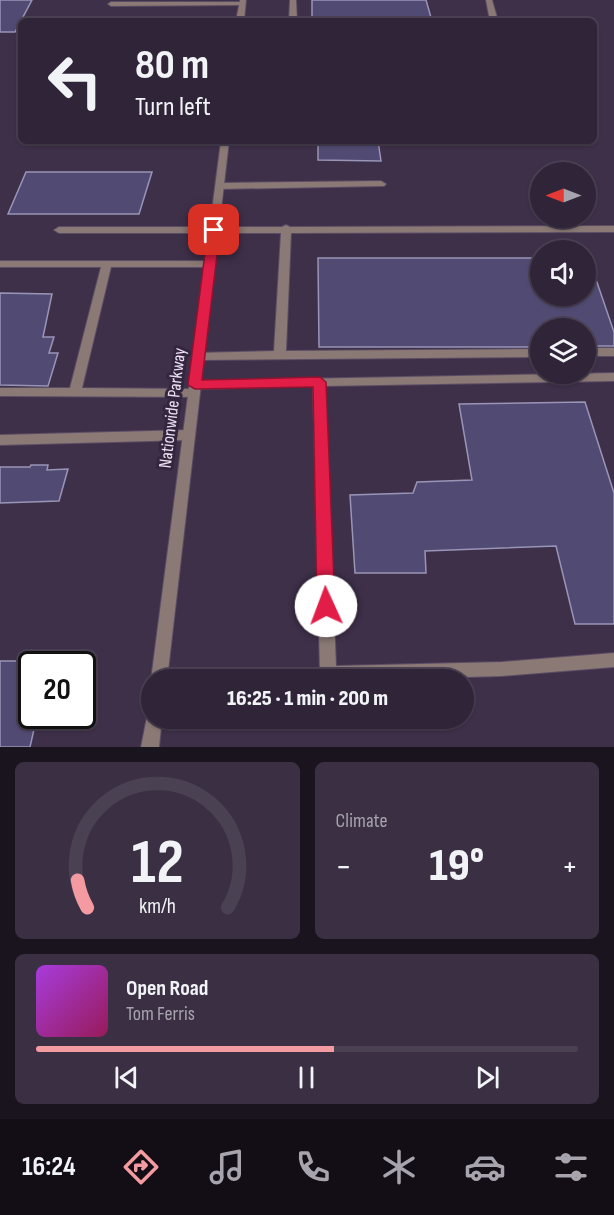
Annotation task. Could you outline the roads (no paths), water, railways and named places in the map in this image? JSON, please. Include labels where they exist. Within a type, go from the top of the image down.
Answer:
[{"type":"street","points":[[293,0],[293,18]]},
{"type":"street","points":[[489,0],[493,18]]},
{"type":"street","points":[[111,4],[242,2],[240,18]]},
{"type":"street","name":"Nationwide Parkway","points":[[160,669],[225,144]]},
{"type":"street","points":[[220,186],[381,184]]},
{"type":"street","points":[[280,354],[286,228]]},
{"type":"street","points":[[58,230],[614,229]]},
{"type":"street","points":[[0,264],[210,264]]},
{"type":"street","points":[[75,393],[107,264]]},
{"type":"street","points":[[596,352],[614,352]]},
{"type":"street","points":[[198,356],[530,353]]},
{"type":"street","points":[[0,392],[75,393],[320,382],[614,377]]},
{"type":"street","points":[[320,382],[328,673],[502,669],[614,660]]},
{"type":"street","points":[[0,440],[189,435]]},
{"type":"street","points":[[150,747],[152,729]]}]
